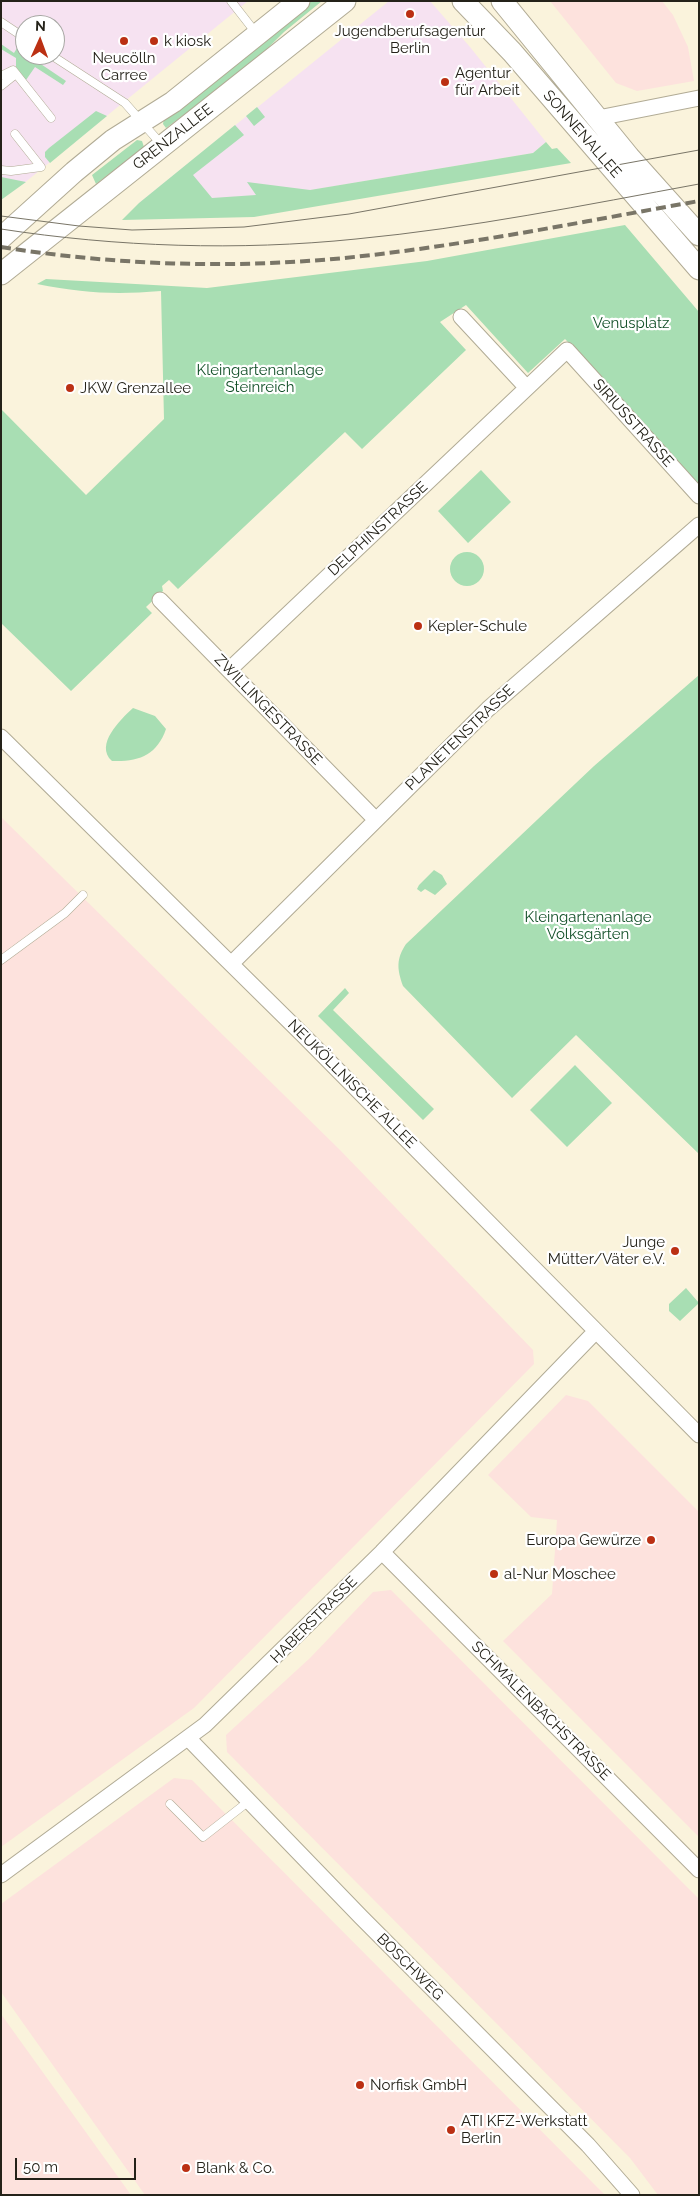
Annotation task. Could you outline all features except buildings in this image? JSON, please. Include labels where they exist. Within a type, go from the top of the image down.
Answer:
[{"type":"main road","name":"GRENZALLEE","points":[[1,238],[74,172],[113,140],[173,102],[299,1]]},
{"type":"main road","name":"GRENZALLEE","points":[[1,274],[346,1]]},
{"type":"main road","name":"SONNENALLEE","points":[[463,1],[512,52],[699,269]]},
{"type":"main road","name":"SONNENALLEE","points":[[502,1],[598,118],[699,235]]},
{"type":"main road","points":[[74,172],[95,198]]},
{"type":"street","points":[[598,118],[699,98]]},
{"type":"street","points":[[461,317],[527,388]]},
{"type":"street","name":"DELPHINSTRASSE","points":[[229,670],[568,350]]},
{"type":"street","name":"SIRIUSSTRASSE","points":[[568,350],[699,496]]},
{"type":"street","name":"PLANETENSTRASSE","points":[[232,964],[488,709],[699,525]]},
{"type":"street","name":"ZWILLINGESTRASSE","points":[[160,600],[376,820]]},
{"type":"street","name":"NEUKÖLLNISCHE ALLEE","points":[[1,737],[232,964],[699,1435]]},
{"type":"street","name":"HABERSTRASSE","points":[[1,1875],[188,1739],[262,1672],[382,1552],[596,1331]]},
{"type":"street","name":"SCHMALENBACHSTRASSE","points":[[382,1552],[699,1870]]},
{"type":"street","name":"BOSCHWEG","points":[[188,1739],[588,2145],[632,2195]]},
{"type":"lane","points":[[231,1],[257,34]]},
{"type":"lane","points":[[1,22],[15,31]]},
{"type":"lane","points":[[65,64],[125,103],[162,145]]},
{"type":"lane","points":[[1,76],[13,70],[51,118]]},
{"type":"lane","points":[[1,86],[16,74]]},
{"type":"lane","points":[[1,170],[11,172],[41,167],[24,140],[15,134]]},
{"type":"lane","points":[[1,960],[65,913],[83,895]]},
{"type":"lane","points":[[170,1804],[203,1837],[249,1801]]},
{"type":"shaded area","points":[[1,1],[248,1],[23,184],[1,180]]},
{"type":"shaded area","points":[[389,1],[430,1],[470,47],[546,142],[533,153],[276,196],[139,203]]},
{"type":"shaded area","points":[[550,1],[662,1],[673,15],[688,47],[694,81],[637,91],[616,83]]},
{"type":"shaded area","points":[[1,817],[340,1150],[533,1350],[534,1364],[194,1708],[1,1847]]},
{"type":"shaded area","points":[[566,1395],[588,1401],[699,1512],[699,1837],[503,1641],[552,1594],[557,1520],[531,1517],[488,1475]]},
{"type":"shaded area","points":[[391,1590],[699,1899],[699,2195],[658,2195],[630,2158],[227,1752],[226,1735],[310,1658],[373,1592]]},
{"type":"shaded area","points":[[174,1778],[192,1780],[605,2195],[145,2195],[1,1992],[1,1904]]},
{"type":"shaded area","points":[[1,2014],[131,2195],[1,2195]]},
{"type":"green space","points":[[311,1],[322,1],[284,32],[249,67],[166,128],[163,124],[164,118]]},
{"type":"green space","points":[[1,44],[14,53],[15,51],[15,57],[1,49]]},
{"type":"green space","points":[[16,65],[42,65],[66,81],[63,85],[35,67],[26,80]]},
{"type":"green space","points":[[257,107],[265,117],[254,126],[246,116]]},
{"type":"green space","points":[[96,111],[107,116],[50,163],[45,157],[45,152]]},
{"type":"green space","points":[[235,125],[244,135],[193,175],[212,198],[256,195],[247,182],[310,190],[533,153],[546,142],[552,149],[557,148],[571,163],[254,217],[122,220],[139,203]]},
{"type":"green space","points":[[137,140],[142,141],[144,147],[96,184],[92,175]]},
{"type":"green space","points":[[1,177],[26,182],[1,200]]},
{"type":"green space","name":"Kleingartenanlage Steinreich","points":[[625,225],[699,312],[699,485],[565,339],[528,373],[466,305],[440,322],[466,350],[362,449],[345,432],[178,589],[169,580],[162,586],[163,591],[146,607],[152,613],[71,691],[1,623],[1,409],[86,495],[164,419],[161,291],[99,292],[37,284],[46,279],[207,288],[427,261]]},
{"type":"green space","points":[[481,470],[511,502],[468,543],[438,511]]},
{"type":"green space","points":[[467,552],[479,557],[484,569],[479,581],[467,586],[455,581],[450,569],[455,557]]},
{"type":"green space","name":"Kleingartenanlage Volksgärten","points":[[699,675],[699,1154],[576,1035],[512,1098],[403,986],[399,959],[406,944],[594,766]]},
{"type":"green space","points":[[133,708],[155,716],[166,729],[158,745],[146,755],[131,760],[112,761],[107,755],[108,740],[116,725]]},
{"type":"green space","points":[[434,870],[442,875],[447,884],[435,895],[425,889],[421,892],[417,889],[419,885]]},
{"type":"green space","points":[[345,988],[349,993],[333,1010],[434,1109],[423,1120],[318,1016]]},
{"type":"green space","points":[[575,1065],[612,1103],[567,1147],[530,1110]]},
{"type":"green space","points":[[686,1288],[699,1303],[680,1321],[669,1311],[669,1304]]},
{"type":"tram line","points":[[1,216],[79,226],[132,230],[244,227],[349,214],[699,150]]},
{"type":"tram line","points":[[1,229],[89,240],[133,243],[223,246],[312,243],[442,229],[571,208],[699,184]]},
{"type":"railway","points":[[1,247],[86,258],[129,261],[215,264],[301,261],[344,258],[433,247],[699,201]]},
{"type":"place","name":"Jugendberufsagentur Berlin","points":[[410,14]]},
{"type":"place","name":"Neucölln Carree","points":[[124,41]]},
{"type":"place","name":"k kiosk","points":[[154,41]]},
{"type":"place","name":"Agentur für Arbeit","points":[[445,82]]},
{"type":"place","name":"JKW Grenzallee","points":[[70,388]]},
{"type":"place","name":"Kepler-Schule","points":[[418,626]]},
{"type":"place","name":"Junge Mütter/Väter e.V.","points":[[675,1251]]},
{"type":"place","name":"Europa Gewürze","points":[[651,1540]]},
{"type":"place","name":"al-Nur Moschee","points":[[494,1574]]},
{"type":"place","name":"Norfisk GmbH","points":[[360,2085]]},
{"type":"place","name":"ATI KFZ-Werkstatt Berlin","points":[[451,2130]]},
{"type":"place","name":"Blank & Co.","points":[[186,2168]]},
{"type":"park label","name":"Venusplatz","points":[[631,323]]}]
